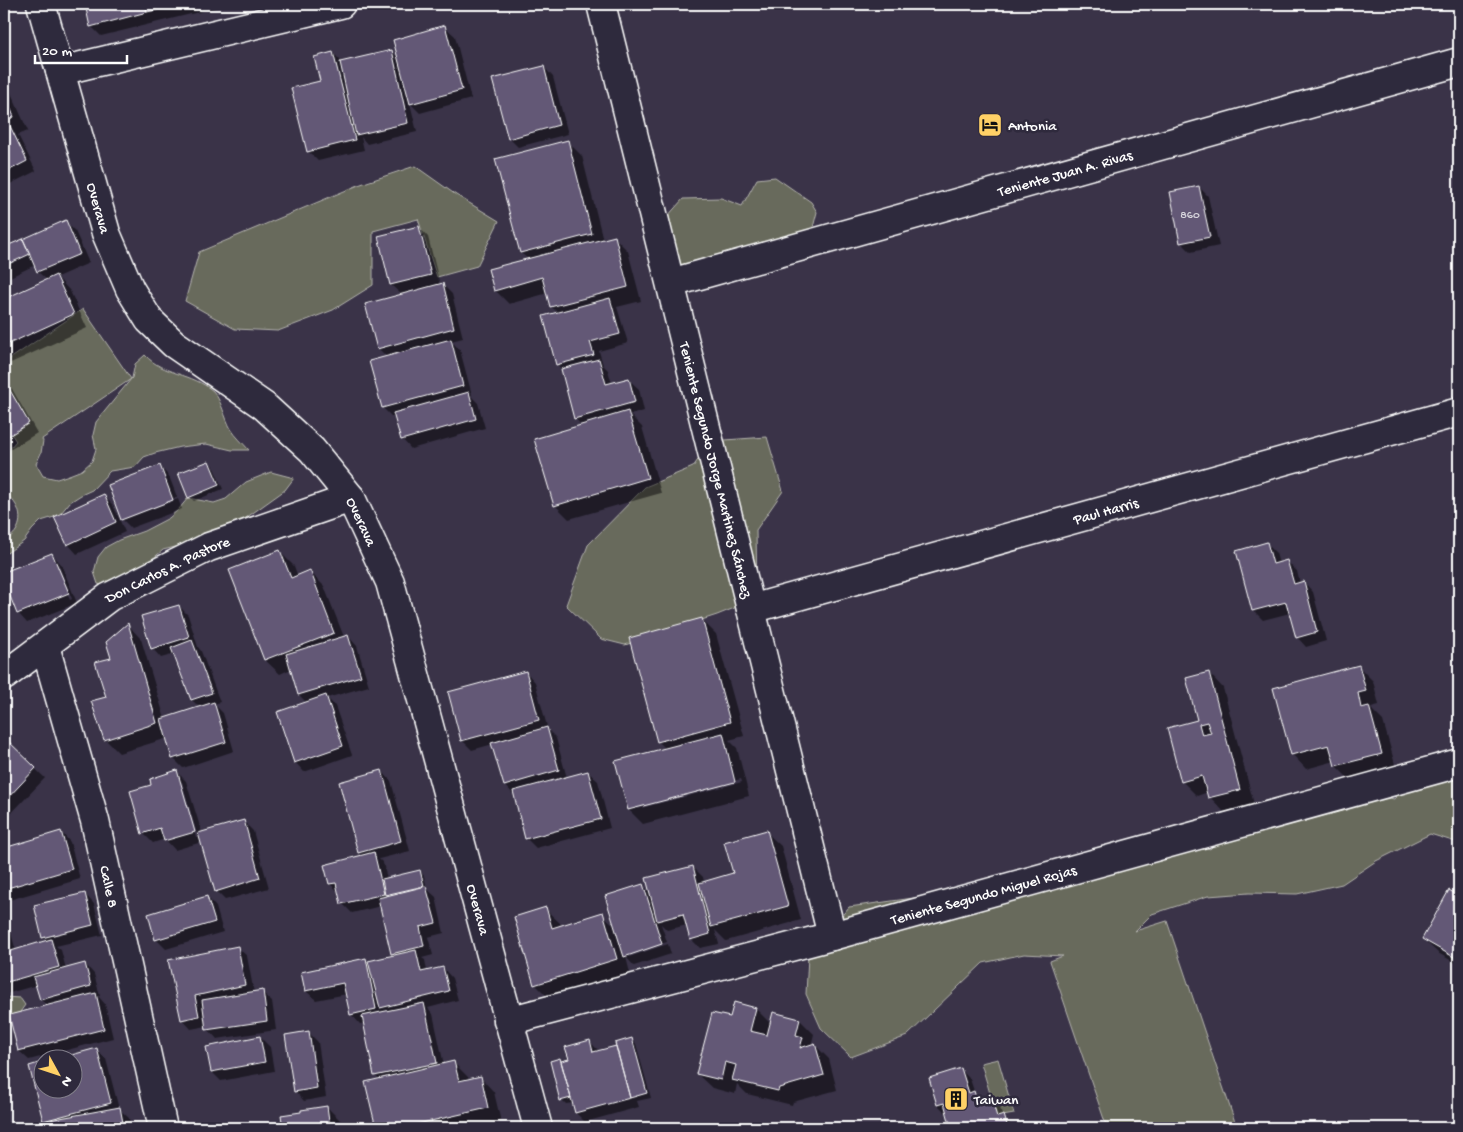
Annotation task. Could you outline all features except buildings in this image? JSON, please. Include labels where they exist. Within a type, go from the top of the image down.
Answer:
[{"type":"street","name":"Overava","points":[[41,4],[106,233],[130,288],[148,320],[174,344],[264,406],[312,450],[351,498],[390,582],[538,1128]]},
{"type":"street","points":[[60,70],[341,4]]},
{"type":"street","name":"Teniente Segundo Jorge Martinez Sánchez","points":[[602,4],[832,936]]},
{"type":"street","name":"Teniente Juan A. Rivas","points":[[671,284],[1459,62]]},
{"type":"street","name":"Paul Harris","points":[[751,609],[1459,412]]},
{"type":"street","name":"Don Carlos A. Pastore","points":[[4,676],[108,597],[209,547],[351,498]]},
{"type":"street","name":"Calle 8","points":[[45,646],[95,821],[163,1128]]},
{"type":"street","name":"Teniente Segundo Miguel Rojas","points":[[508,1021],[832,936],[1459,763]]},
{"type":"green space","points":[[415,166],[456,195],[499,221],[477,266],[437,277],[418,219],[373,231],[373,285],[333,310],[278,331],[235,329],[185,301],[199,252],[361,184]]},
{"type":"green space","points":[[775,177],[811,202],[817,212],[808,247],[678,277],[666,218],[683,199],[721,198],[742,206],[757,179]]},
{"type":"green space","points":[[83,309],[131,379],[135,364],[145,355],[160,367],[205,385],[216,395],[231,429],[249,450],[232,450],[206,444],[180,447],[144,457],[135,467],[110,471],[92,490],[70,502],[61,513],[41,521],[24,541],[4,555],[4,541],[19,526],[20,515],[13,500],[4,493],[4,455],[16,441],[4,423],[4,363]],"holes":[[[131,379],[96,422],[93,435],[96,449],[92,461],[82,470],[57,479],[43,476],[36,464],[41,453],[42,439]]]},
{"type":"green space","points":[[767,437],[783,491],[756,530],[757,599],[717,615],[625,645],[601,639],[566,605],[588,545],[645,487],[693,467],[711,441]]},
{"type":"green space","points":[[271,472],[294,478],[285,490],[243,520],[235,529],[203,550],[175,547],[163,550],[123,584],[110,587],[98,584],[94,572],[98,557],[106,547],[169,518],[188,498],[214,503],[226,499],[246,482]]},
{"type":"green space","points":[[1424,763],[1459,776],[1459,843],[1430,834],[1376,861],[1342,884],[1297,894],[1249,893],[1208,896],[1152,914],[1135,931],[1167,921],[1237,1128],[1107,1128],[1050,961],[1063,956],[1024,954],[983,963],[907,1036],[851,1057],[821,1028],[806,994],[808,956],[849,907],[942,894],[1169,832],[1210,849],[1242,814],[1342,788],[1394,799]]},
{"type":"green space","points":[[4,997],[20,998],[25,1005],[18,1015],[4,1018]]},
{"type":"green space","points":[[998,1059],[1014,1114],[997,1117],[981,1063]]},
{"type":"place","name":"Antonia","points":[[990,125]]},
{"type":"place","name":"Taiwan","points":[[956,1099]]}]
